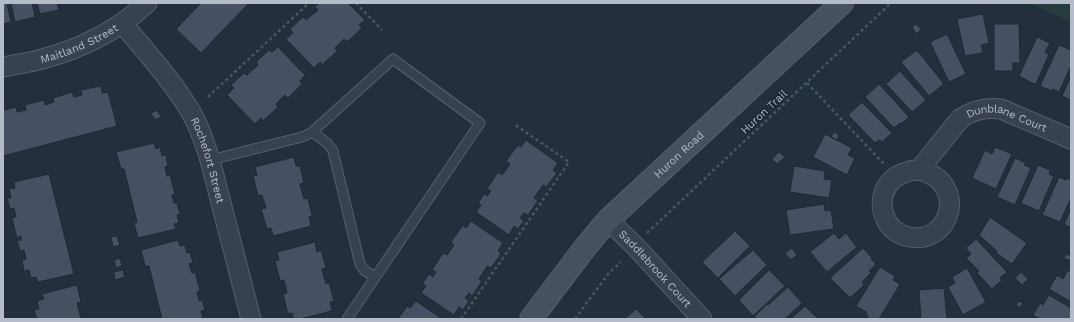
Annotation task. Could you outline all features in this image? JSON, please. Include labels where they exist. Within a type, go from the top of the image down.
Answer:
[{"type":"main road","name":"Huron Road","points":[[531,319],[608,220],[842,3]]},
{"type":"street","name":"Maitland Street","points":[[3,67],[42,59],[77,47],[122,23],[147,3]]},
{"type":"street","name":"Rochefort Street","points":[[122,23],[179,93],[193,115],[203,137],[251,319]]},
{"type":"street","name":"Dunblane Court","points":[[919,170],[960,119],[968,113],[983,108],[1009,111],[1071,139]]},
{"type":"street","points":[[919,170],[928,172],[938,178],[945,187],[949,198],[949,213],[944,224],[935,232],[925,237],[912,238],[900,235],[890,226],[884,216],[882,201],[885,190],[896,176],[907,171],[919,170]]},
{"type":"street","name":"Saddlebrook Court","points":[[608,220],[635,246],[702,319]]},
{"type":"lane","points":[[210,160],[302,137],[312,132],[393,59],[480,123],[347,319]]},
{"type":"lane","points":[[312,132],[327,143],[333,151],[360,264],[364,270],[375,278]]},
{"type":"path","points":[[208,97],[309,3]]},
{"type":"path","points":[[356,3],[382,30]]},
{"type":"path","name":"Huron Trail","points":[[647,233],[891,3]]},
{"type":"path","points":[[807,83],[896,176]]},
{"type":"path","points":[[461,319],[569,162],[514,124]]},
{"type":"path","points":[[574,319],[608,274],[621,262]]},
{"type":"green space","points":[[1029,3],[1071,3],[1071,22]]},
{"type":"building","points":[[3,3],[7,4],[11,22],[3,24]]},
{"type":"building","points":[[11,3],[32,3],[35,17],[15,22]]},
{"type":"building","points":[[37,3],[57,3],[59,10],[40,14]]},
{"type":"building","points":[[201,3],[249,3],[201,53],[176,29]]},
{"type":"building","points":[[319,3],[348,3],[365,20],[359,25],[362,28],[347,42],[344,39],[335,48],[337,51],[322,65],[320,62],[314,68],[286,39],[293,33],[290,29],[303,17],[306,20],[318,10],[315,7]]},
{"type":"building","points":[[983,14],[989,43],[981,45],[983,53],[965,56],[957,19]]},
{"type":"building","points":[[916,24],[921,29],[917,34],[912,28]]},
{"type":"building","points":[[994,24],[1019,24],[1020,63],[1013,63],[1013,71],[994,71]]},
{"type":"building","points":[[947,34],[966,74],[949,82],[930,42]]},
{"type":"building","points":[[1037,37],[1050,43],[1045,52],[1049,54],[1036,84],[1034,84],[1019,76]]},
{"type":"building","points":[[1059,45],[1071,50],[1071,66],[1059,92],[1040,86]]},
{"type":"building","points":[[278,47],[305,75],[300,81],[302,84],[288,98],[285,95],[276,104],[278,107],[263,121],[261,118],[255,124],[227,95],[234,88],[231,85],[244,73],[247,75],[258,65],[256,62],[269,50],[272,52]]},
{"type":"building","points":[[917,50],[944,84],[929,96],[901,62]]},
{"type":"building","points":[[900,71],[926,100],[912,112],[886,84]]},
{"type":"building","points":[[1071,76],[1071,100],[1062,96]]},
{"type":"building","points":[[879,84],[909,117],[894,128],[865,97]]},
{"type":"building","points":[[101,86],[102,93],[108,92],[117,126],[3,156],[3,112],[5,110],[16,107],[17,112],[26,110],[25,105],[44,100],[45,105],[54,102],[53,98],[72,92],[74,97],[82,95],[81,90]]},
{"type":"building","points":[[862,102],[892,133],[882,142],[879,140],[875,143],[848,115]]},
{"type":"building","points":[[156,110],[161,116],[156,120],[151,114]]},
{"type":"building","points":[[834,132],[839,135],[837,140],[831,137]]},
{"type":"building","points":[[825,134],[852,148],[848,155],[855,158],[847,175],[813,157]]},
{"type":"building","points":[[526,140],[558,163],[553,170],[557,173],[546,187],[543,185],[534,198],[538,201],[528,215],[524,213],[520,218],[524,221],[518,229],[514,226],[509,235],[476,212],[481,205],[478,203],[484,194],[487,196],[491,191],[487,189],[498,172],[502,175],[510,164],[506,161],[518,145],[521,147]]},
{"type":"building","points":[[154,143],[156,149],[160,147],[162,156],[166,155],[168,166],[165,167],[167,176],[170,175],[175,194],[172,195],[174,203],[177,203],[180,214],[177,215],[179,223],[174,224],[176,229],[138,238],[134,223],[137,222],[124,169],[121,169],[116,152]]},
{"type":"building","points":[[995,147],[1012,154],[996,189],[972,178],[985,150],[992,154]]},
{"type":"building","points":[[779,152],[785,157],[777,164],[772,159]]},
{"type":"building","points":[[294,157],[296,166],[300,166],[304,183],[300,184],[304,199],[308,198],[312,216],[309,217],[311,226],[273,236],[271,228],[267,229],[261,209],[266,208],[262,195],[258,196],[253,176],[257,175],[255,167]]},
{"type":"building","points":[[1015,158],[1026,163],[1024,165],[1031,168],[1015,205],[997,197]]},
{"type":"building","points":[[1038,165],[1050,170],[1049,174],[1054,176],[1039,211],[1021,203]]},
{"type":"building","points":[[794,166],[825,171],[824,179],[832,180],[829,198],[790,192]]},
{"type":"building","points":[[49,174],[74,274],[38,282],[36,277],[31,278],[29,270],[24,271],[22,260],[26,259],[24,250],[20,251],[17,241],[21,240],[21,236],[17,238],[12,218],[16,217],[14,208],[10,209],[7,198],[11,198],[9,189],[15,188],[14,182]]},
{"type":"building","points":[[1059,177],[1066,180],[1067,178],[1071,180],[1071,198],[1060,222],[1042,215]]},
{"type":"building","points":[[824,204],[825,211],[831,210],[834,229],[790,235],[786,210]]},
{"type":"building","points":[[1071,209],[1071,228],[1064,224]]},
{"type":"building","points":[[990,217],[1027,243],[1012,264],[996,253],[997,251],[979,235]]},
{"type":"building","points":[[471,221],[503,243],[498,251],[501,254],[491,268],[487,266],[479,279],[482,281],[472,296],[469,293],[465,298],[469,301],[463,310],[459,307],[454,315],[421,293],[426,286],[422,284],[429,274],[433,277],[436,272],[432,270],[443,253],[447,255],[454,245],[451,242],[463,225],[466,228]]},
{"type":"building","points":[[735,231],[750,246],[718,278],[702,262]]},
{"type":"building","points":[[834,233],[839,239],[846,233],[857,247],[827,272],[810,252]]},
{"type":"building","points":[[117,236],[120,245],[113,247],[111,237]]},
{"type":"building","points":[[976,239],[1007,272],[1000,278],[1002,280],[992,289],[977,273],[979,271],[966,258],[971,254],[966,248]]},
{"type":"building","points":[[178,240],[180,246],[185,245],[187,253],[190,252],[193,263],[189,264],[192,273],[195,272],[200,291],[197,292],[199,301],[202,300],[205,310],[201,311],[203,319],[162,319],[149,266],[145,266],[141,250]]},
{"type":"building","points":[[315,242],[317,252],[321,250],[326,268],[322,269],[326,284],[329,283],[334,301],[330,302],[332,311],[300,319],[294,319],[292,313],[288,314],[283,294],[287,293],[284,280],[280,281],[275,261],[279,260],[277,252]]},
{"type":"building","points":[[792,248],[797,255],[791,260],[785,253]]},
{"type":"building","points":[[863,248],[876,264],[869,271],[871,273],[862,282],[864,285],[850,298],[830,278]]},
{"type":"building","points":[[753,250],[767,265],[735,296],[719,279]]},
{"type":"building","points":[[1066,254],[1071,256],[1070,261],[1064,258]]},
{"type":"building","points":[[120,258],[122,266],[116,268],[114,260]]},
{"type":"building","points":[[880,267],[895,276],[893,280],[900,284],[879,319],[870,319],[868,318],[866,312],[856,306]]},
{"type":"building","points":[[967,268],[986,302],[963,315],[948,287],[955,283],[952,277]]},
{"type":"building","points":[[123,270],[125,277],[115,280],[114,272]]},
{"type":"building","points":[[769,270],[785,286],[753,316],[739,300]]},
{"type":"building","points":[[1068,270],[1071,272],[1071,302],[1049,289],[1057,275],[1063,279]]},
{"type":"building","points":[[1021,272],[1028,279],[1022,285],[1015,278]]},
{"type":"building","points":[[77,285],[81,302],[77,303],[81,319],[37,319],[34,310],[39,309],[37,301],[44,299],[42,294]]},
{"type":"building","points":[[788,287],[802,303],[785,319],[757,319],[754,317],[767,304],[768,305]]},
{"type":"building","points":[[944,288],[947,319],[921,319],[919,290]]},
{"type":"building","points":[[1049,295],[1071,308],[1071,319],[1040,319],[1033,315],[1040,303],[1043,305]]},
{"type":"building","points":[[416,301],[442,319],[398,319],[407,306],[410,308]]},
{"type":"building","points":[[1018,301],[1023,303],[1020,308],[1016,305]]},
{"type":"building","points":[[805,306],[818,319],[791,319]]},
{"type":"building","points":[[636,309],[646,319],[625,319]]}]
